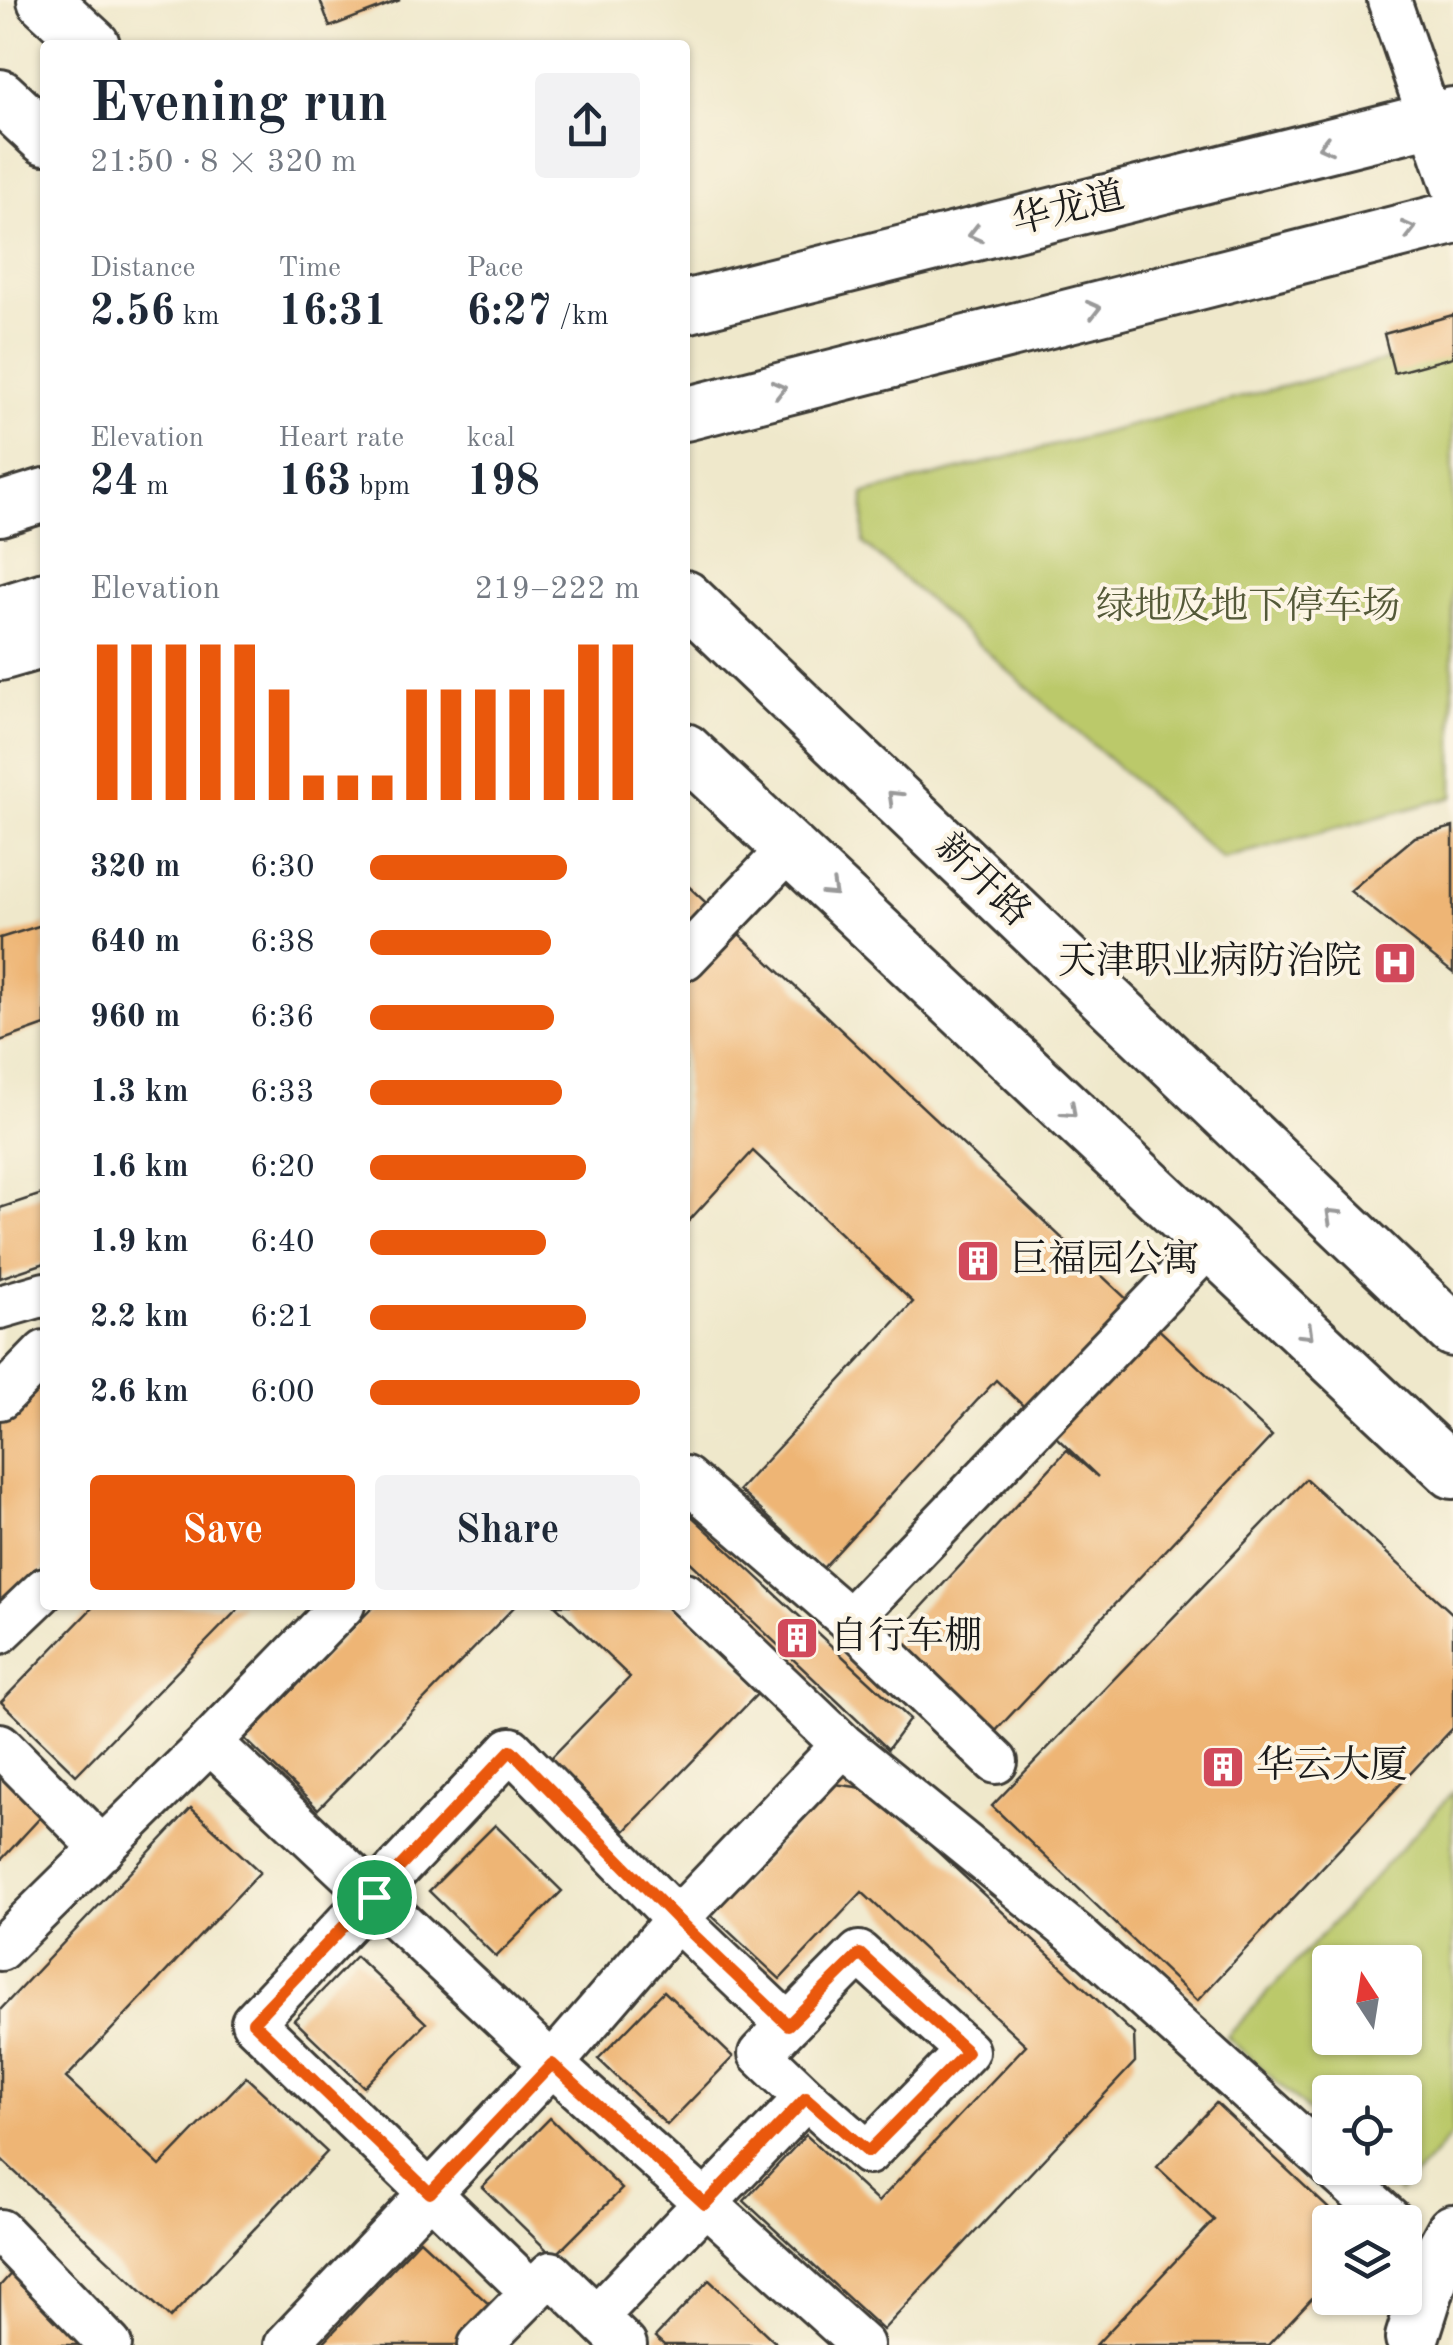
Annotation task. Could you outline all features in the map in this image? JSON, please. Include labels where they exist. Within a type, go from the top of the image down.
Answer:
[{"type":"main road","points":[[44,0],[88,40]]},
{"type":"main road","points":[[0,96],[40,133]]},
{"type":"main road","name":"华龙道","points":[[690,306],[1442,116]]},
{"type":"main road","points":[[690,413],[1453,218]]},
{"type":"main road","points":[[0,613],[40,601]]},
{"type":"main road","name":"新开路","points":[[695,610],[1453,1330]]},
{"type":"main road","points":[[0,654],[40,642]]},
{"type":"main road","points":[[690,755],[1453,1472]]},
{"type":"main road","points":[[1409,2342],[1440,2260]]},
{"type":"street","points":[[1389,0],[1442,116],[1453,186]]},
{"type":"street","points":[[690,953],[788,850]]},
{"type":"street","points":[[848,1620],[1211,1243]]},
{"type":"street","points":[[0,1308],[40,1296]]},
{"type":"street","points":[[0,1398],[40,1357]]},
{"type":"street","points":[[690,1482],[848,1620],[996,1762]]},
{"type":"street","points":[[0,1632],[40,1594]]},
{"type":"street","points":[[690,1599],[843,1746],[1074,1933],[1312,2149]]},
{"type":"street","points":[[0,1949],[337,1610]]},
{"type":"street","points":[[210,1742],[552,2064],[862,2345]]},
{"type":"street","points":[[0,1744],[103,1849]]},
{"type":"street","points":[[286,2345],[552,2064],[677,1919],[843,1746]]},
{"type":"street","points":[[532,2292],[253,2022],[511,1750],[788,2025]]},
{"type":"street","points":[[860,1954],[967,2052],[868,2152],[760,2054],[788,2025],[860,1954]]},
{"type":"street","points":[[480,2345],[551,2273],[610,2331],[705,2204],[806,2098]]},
{"type":"street","points":[[1352,2185],[1374,2205]]},
{"type":"street","points":[[0,2231],[110,2345]]},
{"type":"green space","name":"绿地及地下停车场","points":[[1453,343],[1453,797],[1222,859],[863,543],[864,494]]},
{"type":"green space","points":[[1453,1792],[1453,2134],[1422,2168],[1422,2075],[1312,2075],[1312,2115],[1227,2037]]},
{"type":"green space","points":[[1390,2185],[1406,2185],[1399,2193]]},
{"type":"building","points":[[320,0],[400,0],[330,27]]},
{"type":"building","points":[[1453,315],[1453,357],[1394,373],[1384,334]]},
{"type":"building","points":[[1453,827],[1453,973],[1350,891],[1415,837]]},
{"type":"building","name":"巨福园公寓","points":[[690,888],[1272,1436],[990,1737],[888,1644],[1067,1450],[1098,1477],[996,1380],[823,1568],[739,1490],[913,1302],[753,1151],[690,1220]]},
{"type":"building","points":[[40,926],[40,1027],[0,1041],[0,938]]},
{"type":"building","points":[[40,1195],[40,1265],[0,1278],[0,1208]]},
{"type":"building","points":[[40,1369],[40,1573],[0,1616],[0,1412]]},
{"type":"building","name":"华云大厦","points":[[1306,1479],[1453,1614],[1453,1728],[1197,2001],[992,1806]]},
{"type":"building","name":"自行车棚","points":[[690,1515],[910,1719],[888,1749],[690,1562]]},
{"type":"building","points":[[90,1610],[237,1610],[76,1775],[1,1702]]},
{"type":"building","points":[[370,1610],[511,1610],[318,1809],[245,1739]]},
{"type":"building","points":[[560,1610],[679,1610],[762,1689],[625,1831],[550,1759],[630,1677]]},
{"type":"building","points":[[0,1759],[51,1806],[0,1861]]},
{"type":"building","points":[[835,1784],[870,1789],[1134,2034],[1135,2062],[883,2330],[744,2201],[806,2135],[878,2202],[1026,2045],[862,1892],[780,1979],[711,1915]]},
{"type":"building","points":[[191,1808],[260,1872],[66,2078],[160,2166],[246,2077],[327,2152],[170,2318],[0,2158],[0,2010]]},
{"type":"building","points":[[495,1825],[562,1891],[496,1957],[429,1891]]},
{"type":"building","points":[[356,1956],[426,2023],[364,2087],[294,2020]]},
{"type":"building","points":[[664,1991],[733,2057],[667,2125],[598,2059]]},
{"type":"building","points":[[1216,2103],[1325,2205],[1312,2205],[1312,2298],[1268,2345],[1096,2345],[1214,2220],[1157,2167]]},
{"type":"building","points":[[550,2118],[622,2189],[554,2257],[482,2187]]},
{"type":"building","points":[[420,2240],[492,2307],[457,2345],[321,2345]]},
{"type":"building","points":[[16,2268],[96,2345],[0,2345],[0,2286]]},
{"type":"building","points":[[709,2280],[778,2345],[664,2345],[655,2337]]},
{"type":"place","name":"天津职业病防治院","points":[[1395,963]]},
{"type":"place","name":"巨福园公寓","points":[[978,1261]]},
{"type":"place","name":"自行车棚","points":[[797,1638]]},
{"type":"place","name":"华云大厦","points":[[1223,1767]]},
{"type":"route","points":[[511,1750],[788,2025],[860,1954],[967,2052],[868,2152],[806,2098],[705,2204],[552,2064],[430,2193],[253,2022],[374,1897],[511,1750]]}]
